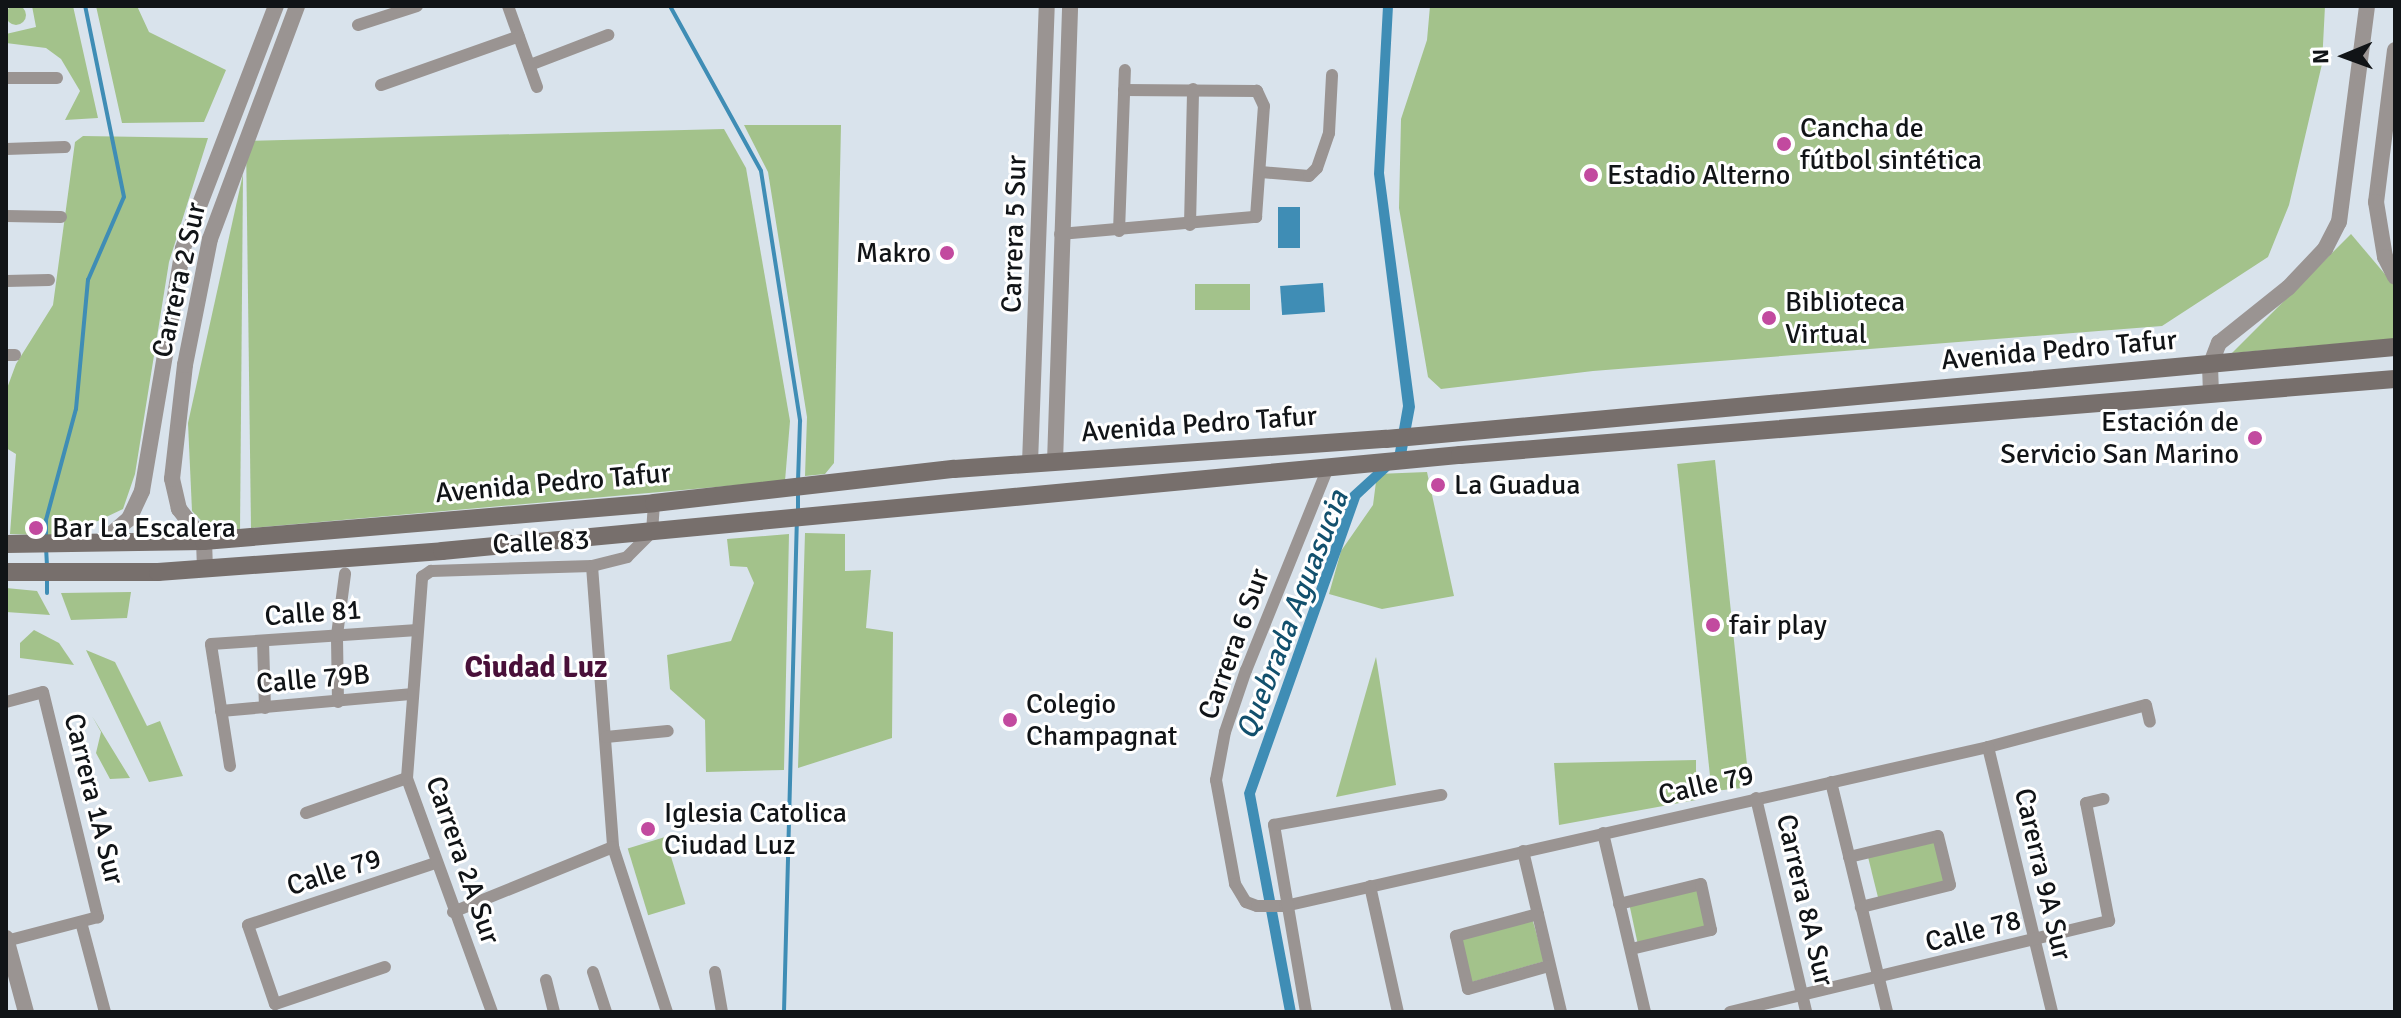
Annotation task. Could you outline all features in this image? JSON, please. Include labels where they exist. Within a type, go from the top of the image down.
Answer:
[{"type":"main road","name":"Avenida Pedro Tafur","points":[[15,544],[204,541],[654,503],[1030,463],[1386,439],[2395,347]]},
{"type":"main road","name":"Avenida Pedro Tafur","points":[[6,572],[205,569],[652,532],[823,513],[1407,461],[2395,379]]},
{"type":"street","name":"Carrera 2 Sur","points":[[101,543],[129,519],[142,491],[183,248],[276,6]]},
{"type":"street","name":"Carrera 2 Sur","points":[[204,541],[179,509],[172,479],[185,365],[210,239],[297,6]]},
{"type":"street","points":[[358,25],[417,6]]},
{"type":"street","name":"Carrera 5 Sur","points":[[1030,463],[1047,6]]},
{"type":"street","name":"Carrera 5 Sur","points":[[1055,462],[1060,234],[1070,6]]},
{"type":"street","points":[[2211,394],[2210,366],[2219,343],[2288,288],[2325,249],[2339,222],[2367,6]]},
{"type":"street","points":[[511,7],[537,87]]},
{"type":"street","points":[[530,65],[608,35]]},
{"type":"street","points":[[381,85],[519,36]]},
{"type":"street","points":[[2395,50],[2376,202],[2385,257],[2395,277]]},
{"type":"street","points":[[1119,231],[1125,70]]},
{"type":"street","points":[[1261,172],[1309,176],[1317,168],[1329,133],[1332,75]]},
{"type":"street","points":[[6,78],[57,78]]},
{"type":"street","points":[[1060,234],[1256,217],[1261,172],[1262,96],[1247,88],[1124,90]]},
{"type":"street","points":[[1190,225],[1193,89]]},
{"type":"street","points":[[6,149],[65,147]]},
{"type":"street","points":[[6,216],[61,217]]},
{"type":"street","points":[[6,281],[49,280]]},
{"type":"street","name":"Carrera 6 Sur","points":[[1280,906],[1257,906],[1246,902],[1235,884],[1216,780],[1225,732],[1246,670],[1327,470]]},
{"type":"street","points":[[652,532],[654,503]]},
{"type":"street","name":"Calle 83","points":[[422,577],[431,571],[592,566],[627,557],[652,532]]},
{"type":"street","points":[[204,541],[205,569]]},
{"type":"street","points":[[592,566],[613,847],[667,1012]]},
{"type":"street","points":[[338,702],[337,635],[345,574]]},
{"type":"street","name":"Carrera 2A Sur","points":[[422,577],[410,694],[407,778],[435,863],[492,1012]]},
{"type":"street","name":"Calle 81","points":[[221,711],[211,644],[418,630]]},
{"type":"street","points":[[263,641],[265,708]]},
{"type":"street","name":"Carrera 1A Sur","points":[[6,702],[43,692],[98,917],[81,922],[105,1012]]},
{"type":"street","name":"Calle 79B","points":[[221,711],[410,694]]},
{"type":"street","name":"Calle 79","points":[[1280,906],[1988,747],[2146,705],[2150,722]]},
{"type":"street","points":[[221,711],[230,766]]},
{"type":"street","points":[[606,737],[668,731]]},
{"type":"street","name":"Carerra 9A Sur","points":[[1988,747],[2052,1012]]},
{"type":"street","points":[[306,813],[407,778]]},
{"type":"street","name":"Carrera 8A Sur","points":[[1831,782],[1887,1012]]},
{"type":"street","points":[[1306,1012],[1280,906],[1274,825],[1441,795]]},
{"type":"street","name":"Carrera 8A Sur","points":[[1756,798],[1806,1012]]},
{"type":"street","name":"Calle 78","points":[[1730,1012],[2109,921],[2086,803],[2104,799]]},
{"type":"street","points":[[1603,833],[1645,1012]]},
{"type":"street","points":[[1849,857],[1938,836],[1950,885],[1861,907]]},
{"type":"street","points":[[453,912],[613,847]]},
{"type":"street","points":[[1523,851],[1561,1012]]},
{"type":"street","name":"Calle 79","points":[[385,967],[275,1004],[248,925],[435,863]]},
{"type":"street","points":[[1619,904],[1701,884],[1711,930],[1631,949]]},
{"type":"street","points":[[1370,886],[1398,1012]]},
{"type":"street","points":[[1538,914],[1456,936],[1468,989],[1549,966]]},
{"type":"street","points":[[26,1012],[6,940],[81,922]]},
{"type":"street","points":[[593,972],[606,1012]]},
{"type":"street","points":[[715,972],[729,1011]]},
{"type":"street","points":[[546,980],[554,1012]]},
{"type":"green space","points":[[12,5],[20,5],[26,15],[20,25],[12,25],[6,19],[6,11]]},
{"type":"green space","points":[[32,6],[73,6],[98,118],[65,120],[80,91],[61,59],[46,48],[6,43],[6,34],[36,27]]},
{"type":"green space","points":[[96,6],[137,6],[149,32],[226,70],[204,122],[122,123]]},
{"type":"green space","points":[[1430,6],[2325,6],[2322,64],[2289,205],[2268,257],[2162,326],[1593,371],[1441,389],[1428,377],[1399,208],[1401,119],[1427,40]]},
{"type":"green space","points":[[744,125],[841,125],[834,463],[825,474],[805,476],[807,417],[768,172]]},
{"type":"green space","points":[[724,129],[746,168],[790,421],[785,481],[251,528],[246,141]]},
{"type":"green space","points":[[83,136],[208,138],[169,262],[135,474],[123,509],[66,536],[10,534],[16,454],[6,448],[6,391],[16,364],[53,305],[75,142]]},
{"type":"green space","points":[[243,174],[240,533],[215,535],[192,511],[188,423]]},
{"type":"green space","points":[[2351,234],[2395,286],[2395,339],[2232,353]]},
{"type":"green space","points":[[1195,284],[1250,284],[1250,310],[1195,310]]},
{"type":"green space","name":"fair play","points":[[1715,460],[1749,787],[1712,791],[1677,464]]},
{"type":"green space","points":[[1427,472],[1454,596],[1382,609],[1329,594],[1341,551],[1373,505],[1377,474]]},
{"type":"green space","points":[[805,533],[845,534],[845,571],[871,570],[866,628],[893,632],[892,738],[798,768]]},
{"type":"green space","points":[[789,534],[784,770],[706,772],[705,720],[670,689],[667,655],[731,641],[754,583],[747,567],[730,566],[727,539]]},
{"type":"green space","points":[[6,588],[37,591],[50,615],[6,612]]},
{"type":"green space","points":[[131,592],[127,618],[71,620],[61,593]]},
{"type":"green space","points":[[34,630],[59,643],[74,665],[20,658],[20,643]]},
{"type":"green space","points":[[86,650],[115,662],[147,726],[160,721],[183,776],[149,782]]},
{"type":"green space","points":[[1376,657],[1396,785],[1336,797]]},
{"type":"green space","points":[[92,716],[130,778],[110,779],[96,753],[101,732]]},
{"type":"green space","points":[[1696,760],[1696,800],[1559,825],[1554,763]]},
{"type":"green space","points":[[1938,836],[1950,885],[1879,902],[1867,854]]},
{"type":"green space","points":[[665,837],[685,904],[648,915],[628,848]]},
{"type":"green space","points":[[1698,886],[1707,928],[1637,943],[1629,901]]},
{"type":"green space","points":[[1532,918],[1544,961],[1470,982],[1458,939]]},
{"type":"water","name":"Quebrada Aguasucia","points":[[1383,6],[1393,6],[1384,173],[1415,407],[1406,455],[1360,498],[1255,794],[1296,1012],[1285,1012],[1244,793],[1350,493],[1395,452],[1403,406],[1374,174]]},
{"type":"water","points":[[1278,207],[1300,207],[1300,248],[1278,248]]},
{"type":"water","points":[[1323,283],[1325,312],[1282,315],[1280,286]]},
{"type":"waterway","points":[[46,539],[46,520],[76,409],[88,280],[124,197],[85,6]]},
{"type":"waterway","points":[[670,6],[761,171],[800,421],[798,482]]},
{"type":"waterway","points":[[798,491],[798,514]]},
{"type":"waterway","points":[[784,1012],[797,523]]},
{"type":"waterway","points":[[46,547],[47,567]]},
{"type":"waterway","points":[[47,575],[47,593]]},
{"type":"place","name":"Cancha de fútbol sintética","points":[[1784,144]]},
{"type":"place","name":"Estadio Alterno","points":[[1591,175]]},
{"type":"place","name":"Makro","points":[[947,253]]},
{"type":"place","name":"Biblioteca Virtual","points":[[1769,318]]},
{"type":"place","name":"Estación de Servicio San Marino","points":[[2255,438]]},
{"type":"place","name":"La Guadua","points":[[1438,485]]},
{"type":"place","name":"Bar La Escalera","points":[[36,528]]},
{"type":"place","name":"fair play","points":[[1713,625]]},
{"type":"place","name":"Colegio Champagnat","points":[[1010,720]]},
{"type":"place","name":"Iglesia Catolica Ciudad Luz","points":[[648,829]]},
{"type":"district","name":"Ciudad Luz","points":[[536,668]]}]
